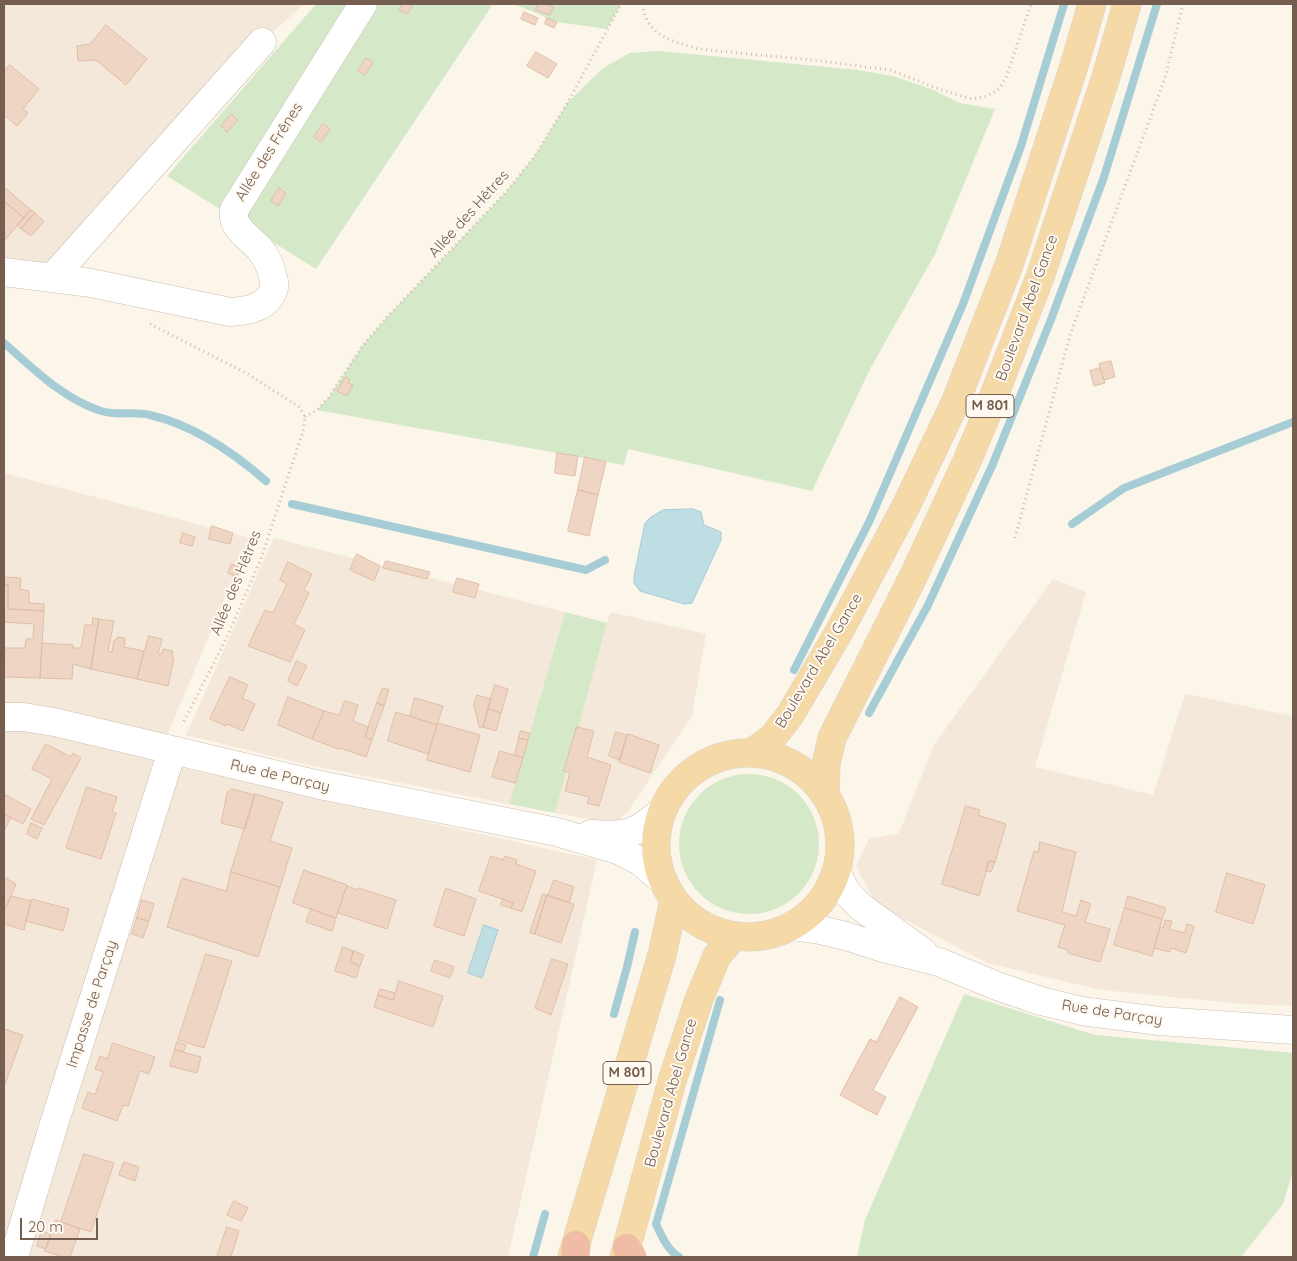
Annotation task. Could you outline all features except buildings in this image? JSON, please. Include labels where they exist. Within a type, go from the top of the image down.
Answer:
[{"type":"main road","name":"Boulevard Abel Gance","points":[[754,752],[773,737],[790,715],[839,632],[907,504],[954,403],[1009,265],[1071,75],[1092,4]]},
{"type":"main road","name":"Boulevard Abel Gance","points":[[825,794],[826,764],[832,738],[913,576],[967,461],[1034,294],[1080,160],[1127,4]]},
{"type":"main road","name":"M 801","points":[[754,752],[770,755],[801,769],[825,794],[836,818],[839,831],[840,845],[836,872],[823,898],[814,909],[791,926],[764,936],[734,936],[720,933],[689,915],[668,889],[657,862],[656,828],[661,812],[676,786],[697,767],[724,755],[754,752]]},
{"type":"main road","name":"M 801","points":[[574,1253],[662,955],[668,889]]},
{"type":"main road","name":"Boulevard Abel Gance","points":[[628,1254],[672,1081],[698,999],[717,956],[734,936]]},
{"type":"street","name":"Allée des Frênes","points":[[4,272],[91,283],[230,312],[245,311],[261,305],[270,296],[275,285],[272,273],[268,261],[259,249],[235,224],[232,216],[234,210],[363,4]]},
{"type":"street","points":[[52,278],[262,42]]},
{"type":"street","name":"Rue de Parçay","points":[[4,717],[23,717],[54,722],[320,786],[557,832],[618,850],[640,861],[668,889]]},
{"type":"street","name":"Impasse de Parçay","points":[[14,1257],[53,1127],[172,751]]},
{"type":"street","name":"Rue de Parçay","points":[[557,832],[620,836],[634,832],[661,812]]},
{"type":"street","name":"Rue de Parçay","points":[[836,872],[847,892],[861,907],[892,931],[939,962]]},
{"type":"street","name":"Rue de Parçay","points":[[791,926],[846,936],[883,948],[939,962],[997,986],[1042,1001],[1082,1011],[1159,1021],[1293,1030]]},
{"type":"path","name":"Allée des Hêtres","points":[[172,751],[182,726],[227,636],[261,559],[303,431],[305,417],[317,410],[329,397],[363,345],[388,316],[506,192],[534,157],[568,102],[621,4]]},
{"type":"path","points":[[643,4],[646,20],[652,28],[680,44],[698,49],[890,70],[942,90],[972,99],[984,97],[1000,88],[1011,64],[1030,4]]},
{"type":"path","points":[[1015,538],[1070,335],[1165,78],[1183,4]]},
{"type":"path","points":[[142,320],[248,374],[299,407],[305,417]]},
{"type":"shaded area","points":[[4,4],[304,4],[262,42],[52,278],[4,272]]},
{"type":"shaded area","points":[[4,473],[250,538],[156,762],[597,860],[508,1257],[4,1257]]},
{"type":"shaded area","points":[[274,538],[565,612],[509,804],[304,764],[186,735]]},
{"type":"shaded area","points":[[1053,579],[1086,592],[1035,767],[1153,795],[1185,694],[1293,716],[1293,1006],[1242,1004],[1101,990],[987,963],[876,904],[856,866],[869,839],[899,833],[934,745]]},
{"type":"shaded area","points":[[610,612],[706,634],[692,716],[628,811],[615,824],[555,813]]},
{"type":"green space","points":[[316,4],[493,4],[316,269],[167,176]]},
{"type":"green space","points":[[514,4],[621,4],[607,29],[557,22]]},
{"type":"green space","points":[[660,51],[858,70],[893,76],[931,89],[960,103],[995,109],[935,254],[870,369],[812,491],[628,449],[624,465],[317,410],[329,397],[363,345],[388,316],[506,192],[534,157],[568,102],[603,68],[630,53]]},
{"type":"green space","points":[[565,612],[607,623],[555,813],[509,804]]},
{"type":"green space","points":[[749,774],[763,775],[776,779],[798,795],[814,817],[818,830],[818,858],[814,871],[798,893],[776,909],[763,913],[749,914],[735,913],[722,909],[700,893],[684,871],[680,858],[679,844],[680,830],[684,817],[700,795],[722,779],[735,775]]},
{"type":"green space","points":[[964,994],[1095,1035],[1293,1053],[1293,1171],[1283,1204],[1241,1257],[857,1257],[865,1220]]},
{"type":"water","points":[[693,509],[701,512],[704,525],[721,532],[721,540],[692,603],[684,604],[640,591],[634,583],[634,576],[645,523],[663,510]]},
{"type":"water","points":[[484,925],[498,930],[482,978],[468,973]]},
{"type":"waterway","points":[[794,670],[870,520],[963,304],[1021,146],[1064,4]]},
{"type":"waterway","points":[[869,713],[928,605],[992,466],[1050,322],[1104,177],[1157,4]]},
{"type":"waterway","points":[[4,343],[49,382],[87,406],[113,413],[150,415],[182,426],[227,450],[266,481]]},
{"type":"waterway","points":[[1072,524],[1124,488],[1293,422]]},
{"type":"waterway","points":[[292,504],[586,570],[605,560]]},
{"type":"waterway","points":[[614,1014],[635,932]]},
{"type":"waterway","points":[[679,1257],[668,1247],[656,1224],[720,1000]]},
{"type":"waterway","points":[[533,1257],[545,1214]]}]
